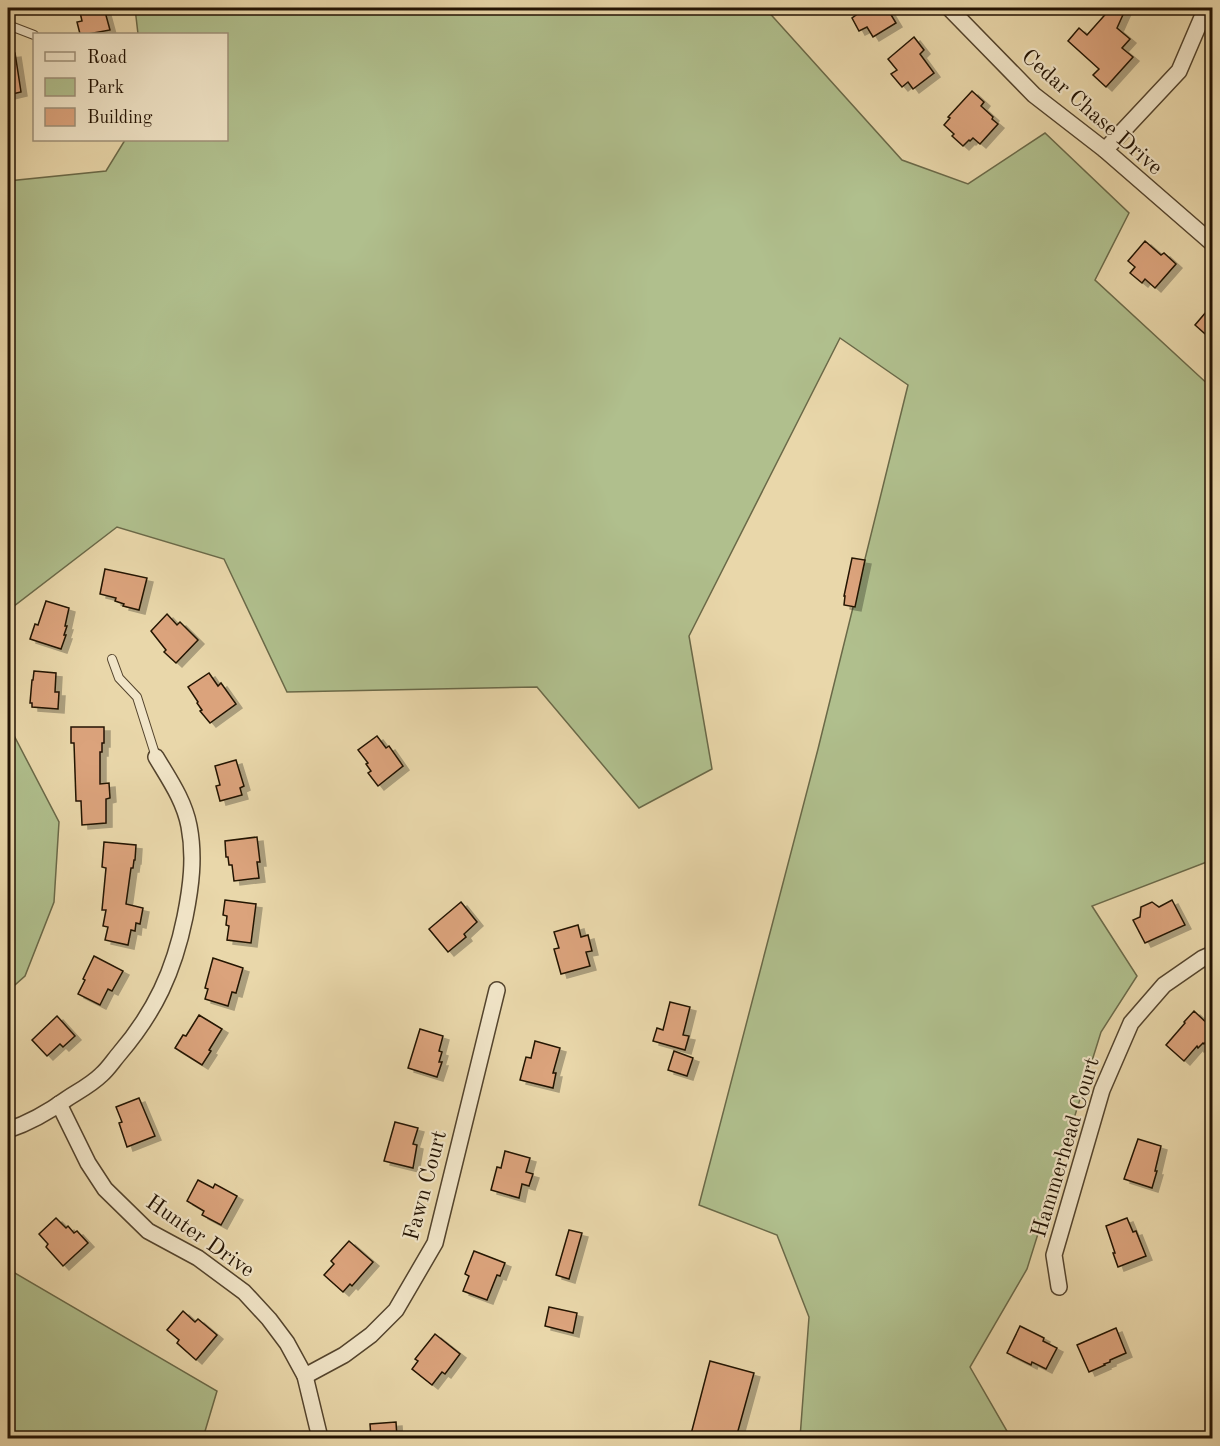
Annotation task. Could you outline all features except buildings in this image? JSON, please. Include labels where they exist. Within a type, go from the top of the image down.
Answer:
[{"type":"street","name":"Cedar Chase Drive","points":[[949,8],[1034,95],[1105,150],[1212,243]]},
{"type":"street","points":[[1105,150],[1179,71],[1206,8]]},
{"type":"street","points":[[8,1130],[59,1104],[101,1076],[131,1041],[156,1004],[172,967],[182,935],[190,896],[193,863],[189,825],[179,794],[156,757]]},
{"type":"street","name":"Hammerhead Court","points":[[1059,1287],[1054,1255],[1102,1090],[1131,1023],[1164,985],[1212,954]]},
{"type":"street","name":"Fawn Court","points":[[305,1376],[344,1355],[371,1335],[396,1311],[435,1244],[497,990]]},
{"type":"street","name":"Hunter Drive","points":[[59,1104],[87,1163],[105,1189],[148,1231],[198,1258],[244,1292],[269,1319],[287,1343],[305,1376],[320,1438]]},
{"type":"lane","points":[[8,25],[33,35]]},
{"type":"lane","points":[[112,659],[119,678],[137,697],[156,757]]},
{"type":"green space","points":[[135,8],[635,8],[638,11],[765,8],[902,160],[968,184],[1045,133],[1129,213],[1095,280],[1212,388],[1212,860],[1092,906],[1137,976],[1101,1032],[1027,1269],[970,1367],[1011,1438],[800,1438],[809,1317],[777,1235],[699,1205],[818,749],[908,385],[840,338],[689,636],[712,769],[639,808],[537,687],[287,692],[224,559],[117,527],[9,610],[8,615],[8,181],[106,171],[124,141],[228,141],[228,33],[138,33]]},
{"type":"green space","points":[[8,724],[59,822],[54,902],[25,976],[8,991]]},
{"type":"green space","points":[[8,1269],[217,1391],[203,1438],[8,1438]]}]
